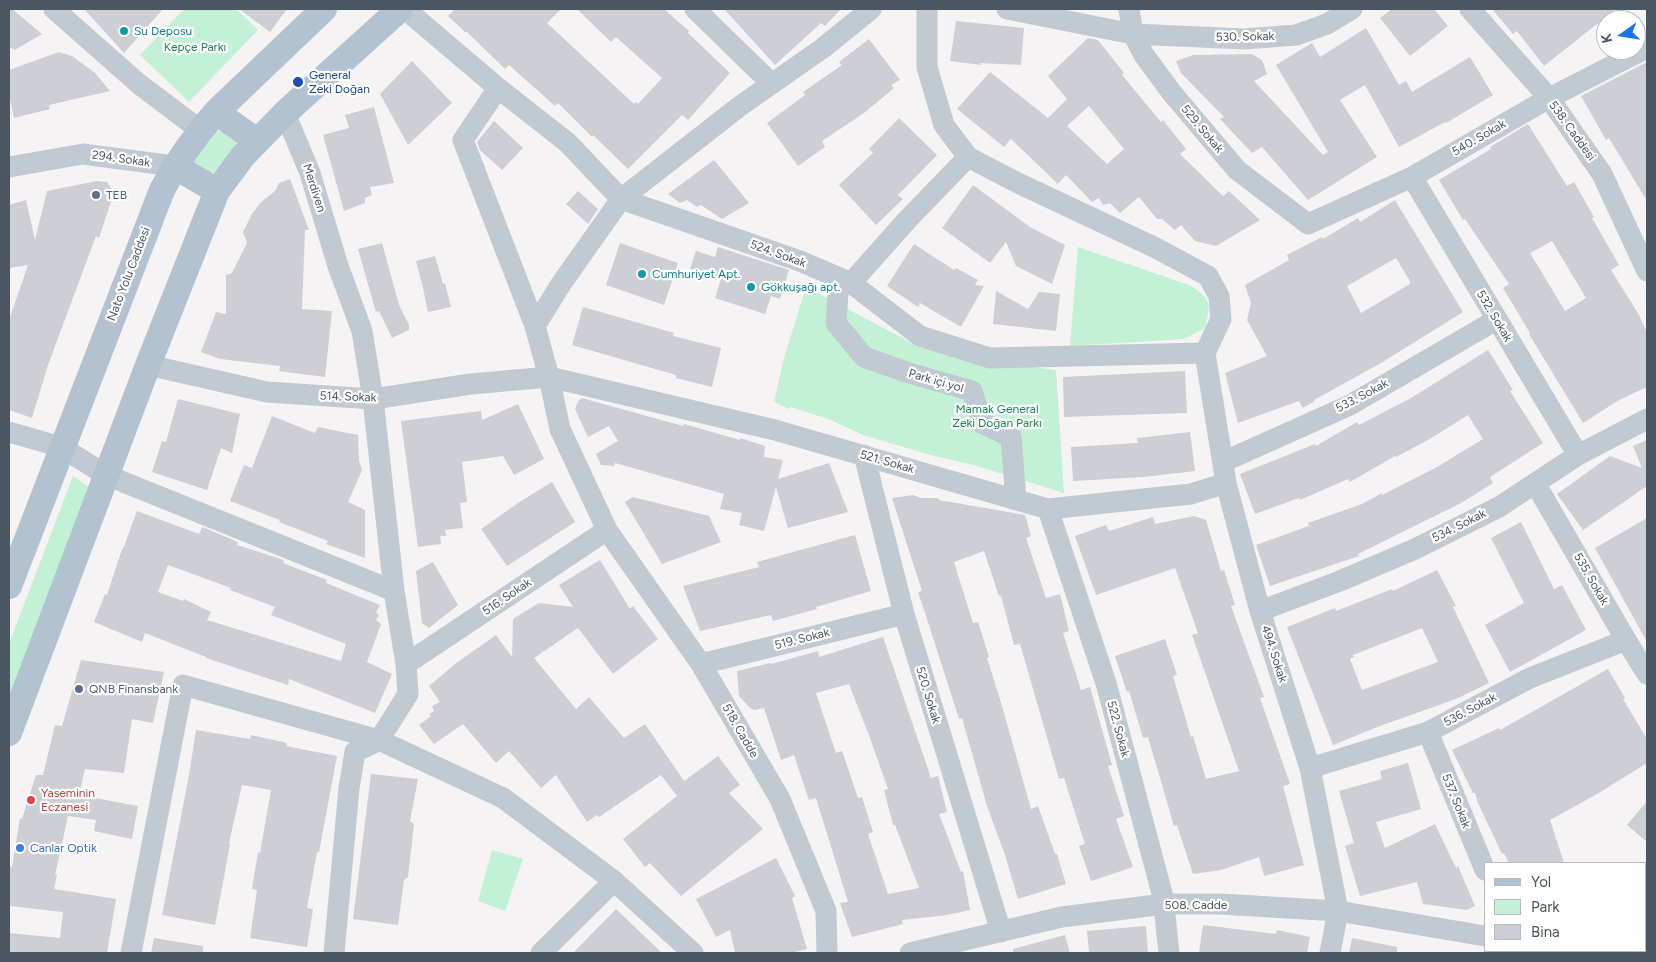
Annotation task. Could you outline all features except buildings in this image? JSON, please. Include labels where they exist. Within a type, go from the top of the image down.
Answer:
[{"type":"main road","name":"Nato Yolu Caddesi","points":[[9,586],[61,447],[162,190],[174,166],[208,121],[324,9]]},
{"type":"main road","points":[[9,733],[148,365],[217,191],[257,142],[285,113],[400,9]]},
{"type":"main road","points":[[208,121],[257,142]]},
{"type":"main road","points":[[174,166],[217,191]]},
{"type":"street","points":[[54,9],[139,84],[208,121]]},
{"type":"street","name":"524. Sokak","points":[[405,9],[498,88],[568,143],[621,199],[800,261],[845,281],[920,336],[990,358],[1205,353]]},
{"type":"street","points":[[695,9],[772,84]]},
{"type":"street","points":[[535,326],[561,284],[621,199],[740,106],[823,48],[871,9]]},
{"type":"street","points":[[927,9],[927,67],[944,125],[968,157],[1018,183],[1156,248],[1208,276],[1219,296],[1221,319],[1205,353]]},
{"type":"street","name":"530. Sokak","points":[[1007,9],[1133,34],[1244,39],[1296,35],[1327,24],[1352,9]]},
{"type":"street","name":"529. Sokak","points":[[1129,9],[1133,34],[1144,55],[1172,93],[1237,170],[1308,224]]},
{"type":"street","name":"538. Caddesi","points":[[1470,9],[1548,98],[1602,174],[1647,271]]},
{"type":"street","name":"540. Sokak","points":[[1308,224],[1412,177],[1548,98],[1647,48]]},
{"type":"street","name":"518. Cadde","points":[[498,88],[463,140],[535,326],[549,376],[560,429],[607,530],[701,664],[780,799],[826,911],[827,953]]},
{"type":"street","name":"Merdiven","points":[[285,113],[310,174],[338,266],[362,331],[373,399],[394,591],[406,664],[408,694],[379,740]]},
{"type":"street","name":"294. Sokak","points":[[9,167],[83,154],[174,166]]},
{"type":"street","points":[[845,281],[968,157]]},
{"type":"street","name":"532. Sokak","points":[[1412,177],[1578,455]]},
{"type":"street","name":"Park içi yol","points":[[845,281],[836,323],[864,357],[906,372],[972,391],[982,423],[1011,437],[1016,500]]},
{"type":"street","name":"533. Sokak","points":[[1222,462],[1350,405],[1496,320]]},
{"type":"street","name":"494. Sokak","points":[[1205,353],[1226,484],[1260,611],[1310,768],[1338,911],[1330,953]]},
{"type":"street","name":"514. Sokak","points":[[148,365],[267,392],[373,399],[471,384],[549,376]]},
{"type":"street","name":"521. Sokak","points":[[549,376],[776,430],[1048,509],[1192,494],[1226,484]]},
{"type":"street","name":"534. Sokak","points":[[1260,611],[1340,581],[1415,549],[1499,507],[1578,455],[1647,419]]},
{"type":"street","points":[[9,432],[61,447],[106,475],[394,591]]},
{"type":"street","name":"520. Sokak","points":[[864,456],[904,614],[1001,932]]},
{"type":"street","name":"535. Sokak","points":[[1535,482],[1647,674]]},
{"type":"street","name":"522. Sokak","points":[[1048,509],[1106,683],[1164,904],[1169,953]]},
{"type":"street","name":"516. Sokak","points":[[406,664],[607,530]]},
{"type":"street","name":"519. Sokak","points":[[701,664],[904,614]]},
{"type":"street","name":"536. Sokak","points":[[1310,768],[1428,732],[1530,678],[1626,640]]},
{"type":"street","points":[[131,953],[183,685],[379,740],[503,798],[614,881],[693,953]]},
{"type":"street","name":"537. Sokak","points":[[1428,732],[1484,868]]},
{"type":"street","points":[[334,953],[354,752],[379,740]]},
{"type":"street","points":[[541,953],[614,881]]},
{"type":"street","name":"508. Cadde","points":[[910,953],[1062,917],[1164,904],[1220,904],[1338,911],[1484,936]]},
{"type":"green space","name":"Kepçe Parkı","points":[[184,9],[236,9],[258,30],[189,102],[140,55]]},
{"type":"green space","points":[[223,130],[238,143],[211,176],[190,164],[216,132]]},
{"type":"green space","points":[[1078,247],[1189,285],[1197,290],[1206,298],[1208,303],[1209,308],[1205,328],[1184,339],[1070,346]]},
{"type":"green space","name":"Mamak General Zeki Doğan Parkı","points":[[806,287],[912,343],[1005,364],[1056,370],[1064,493],[970,464],[934,456],[863,435],[831,420],[791,407],[789,409],[774,402],[784,358]]},
{"type":"green space","points":[[73,476],[89,487],[9,703],[9,644]]},
{"type":"green space","points":[[492,850],[523,859],[505,911],[478,901]]},
{"type":"place","name":"Su Deposu","points":[[124,31]]},
{"type":"place","name":"General Zeki Doğan","points":[[298,82]]},
{"type":"place","name":"TEB","points":[[96,195]]},
{"type":"place","name":"Cumhuriyet Apt.","points":[[642,274]]},
{"type":"place","name":"Gökkuşağı apt.","points":[[751,287]]},
{"type":"place","name":"QNB Finansbank","points":[[79,689]]},
{"type":"place","name":"Yaseminin Eczanesi","points":[[31,800]]},
{"type":"place","name":"Canlar Optik","points":[[20,848]]}]
